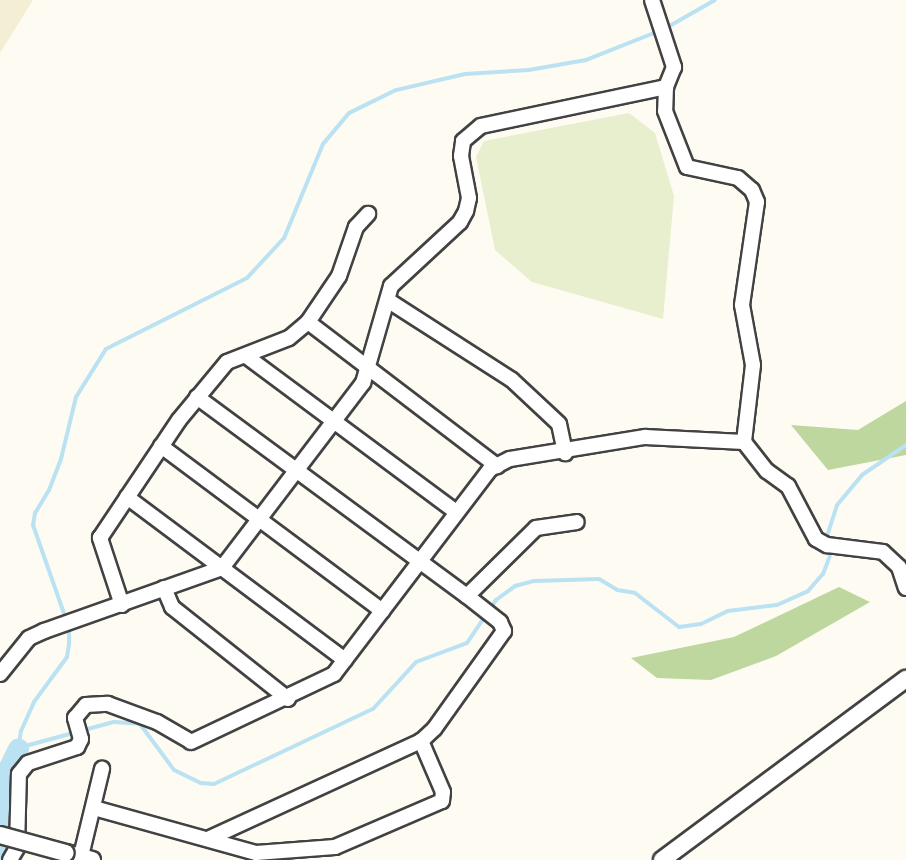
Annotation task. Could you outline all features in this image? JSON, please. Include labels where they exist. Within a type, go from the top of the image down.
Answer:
[{"type":"street","points":[[652,0],[674,67],[666,87],[665,111],[687,167],[738,178],[752,189],[757,202],[742,305],[753,365],[744,442],[767,471],[788,486],[816,539],[827,545],[883,552],[899,567],[906,588]]},
{"type":"street","points":[[0,674],[29,638],[222,568],[296,472],[369,370],[389,301],[391,286],[460,222],[469,198],[461,156],[463,141],[481,126],[666,87]]},
{"type":"street","points":[[122,605],[100,538],[161,446],[197,397],[227,362],[289,338],[308,322],[339,276],[357,227],[368,214]]},
{"type":"street","points":[[389,301],[512,380],[559,424],[565,453]]},
{"type":"street","points":[[308,322],[496,466]]},
{"type":"street","points":[[246,356],[456,512]]},
{"type":"street","points":[[197,397],[471,599],[500,622],[504,635],[434,729],[421,741],[210,838]]},
{"type":"street","points":[[10,860],[17,848],[19,774],[28,763],[77,747],[78,712],[86,705],[108,705],[157,722],[191,742],[288,699],[334,674],[456,512],[496,466],[510,459],[565,453],[645,436],[744,442]]},
{"type":"street","points":[[161,446],[382,611]]},
{"type":"street","points":[[127,497],[345,660]]},
{"type":"street","points":[[471,599],[536,528],[577,522]]},
{"type":"street","points":[[164,588],[172,607],[288,699]]},
{"type":"street","points":[[662,860],[906,679]]},
{"type":"street","points":[[94,808],[210,838],[256,853],[335,847],[439,803],[443,792],[421,741]]},
{"type":"street","points":[[0,835],[80,857],[102,769]]},
{"type":"shaded area","points":[[0,0],[33,0],[0,53]]},
{"type":"green space","points":[[629,113],[655,133],[674,196],[663,319],[532,282],[495,250],[476,157],[484,141]]},
{"type":"green space","points":[[906,401],[906,455],[828,470],[791,425],[858,430]]},
{"type":"green space","points":[[839,587],[870,602],[776,656],[711,680],[657,678],[631,658],[734,637]]},
{"type":"waterway","points":[[666,28],[715,0]]},
{"type":"waterway","points":[[659,31],[586,60],[529,70],[465,74],[396,90],[349,113],[323,144],[284,238],[247,278],[106,349],[76,397],[61,459],[49,490],[35,513],[33,525],[69,628],[69,644],[67,657],[34,702],[21,731],[18,748],[114,722],[140,724],[174,770],[201,783],[214,784],[373,709],[416,662],[467,643],[496,600],[515,586],[534,581],[599,579],[617,590],[635,593],[679,627],[701,624],[728,611],[777,605],[808,591],[823,574],[830,556]]},
{"type":"waterway","points":[[828,533],[837,505],[862,475],[906,445]]},
{"type":"waterway","points":[[0,853],[7,840],[7,771],[18,748]]}]
